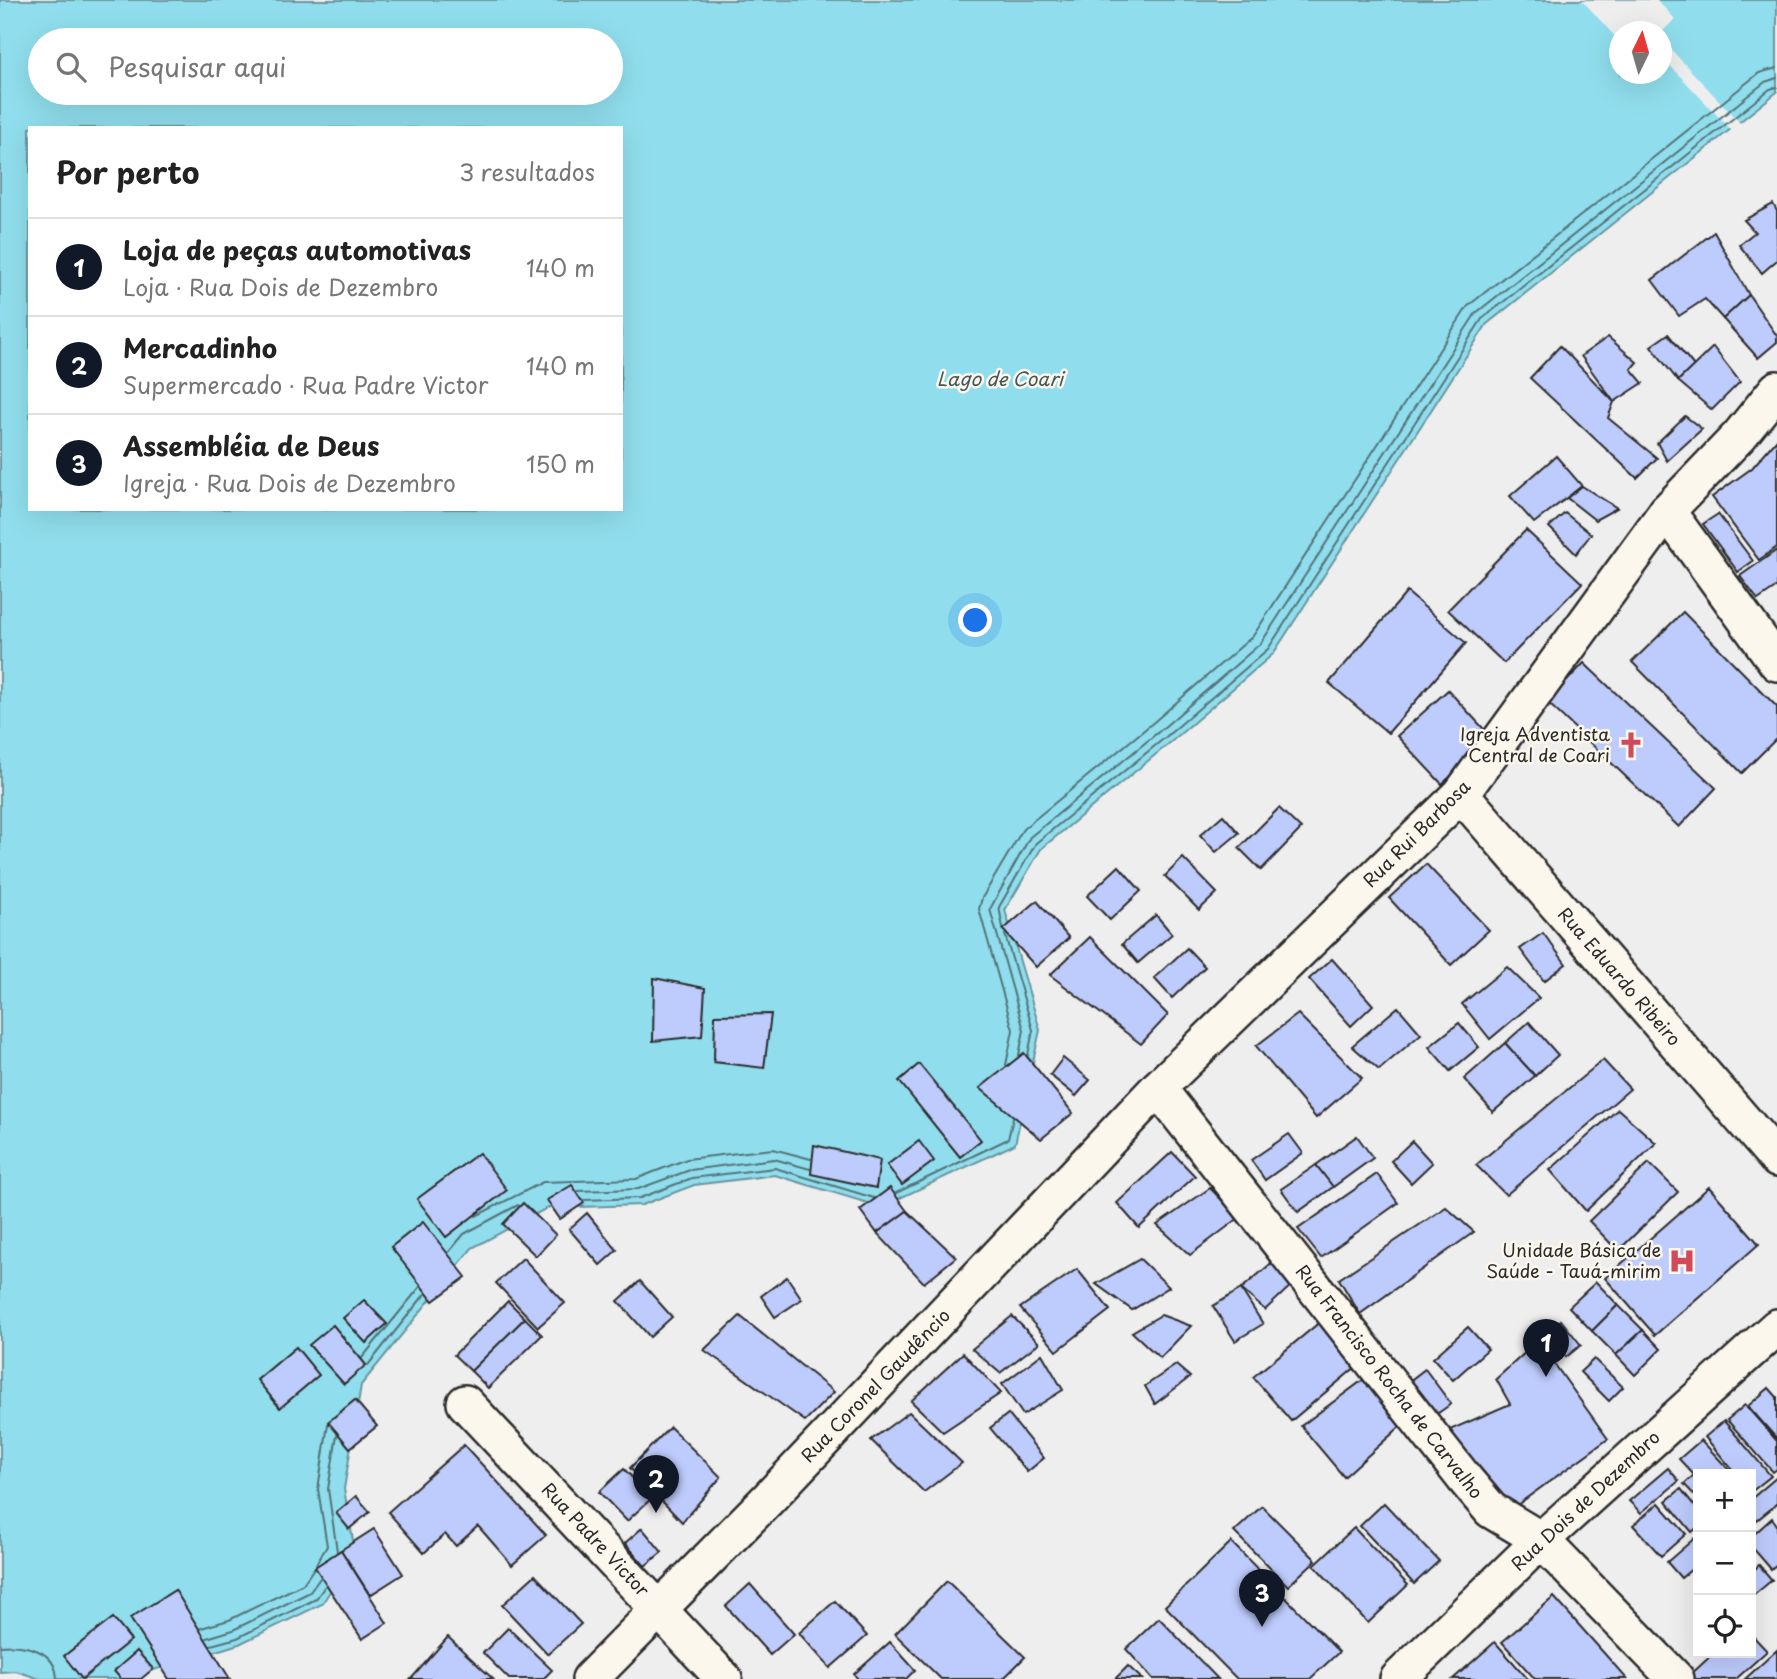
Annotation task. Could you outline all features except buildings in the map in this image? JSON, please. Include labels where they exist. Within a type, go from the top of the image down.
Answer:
[{"type":"street","name":"Rua Rui Barbosa","points":[[1158,1088],[1461,794],[1667,512],[1740,435],[1777,389]]},
{"type":"street","points":[[1667,512],[1777,663]]},
{"type":"street","name":"Rua Eduardo Ribeiro","points":[[1461,794],[1777,1159]]},
{"type":"street","name":"Rua Francisco Rocha de Carvalho","points":[[1158,1088],[1491,1510],[1541,1540],[1676,1679]]},
{"type":"street","name":"Rua Coronel Gaudêncio","points":[[590,1679],[777,1490],[1158,1088]]},
{"type":"street","name":"Rua Dois de Dezembro","points":[[1398,1679],[1541,1540],[1777,1327]]},
{"type":"street","name":"Rua Padre Victor","points":[[465,1403],[724,1679]]},
{"type":"water","name":"Lago de Coari","points":[[0,0],[1777,0],[1777,92],[1487,324],[1273,654],[1041,849],[1005,910],[1040,1030],[1015,1144],[881,1207],[775,1175],[694,1185],[642,1205],[547,1208],[472,1248],[361,1385],[344,1489],[355,1552],[322,1604],[239,1644],[124,1679],[40,1679],[16,1671],[0,1672]]},
{"type":"pier","points":[[1582,0],[1657,0],[1675,19],[1672,22],[1609,21],[1609,30]]},
{"type":"pier","points":[[1672,51],[1742,125],[1733,132],[1672,68]]},
{"type":"place","name":"Igreja Adventista Central de Coari","points":[[1631,745]]},
{"type":"place","name":"Unidade Básica de Saúde - Tauá-mirim","points":[[1682,1261]]},
{"type":"place","name":"Loja de peças automotivas","points":[[1546,1377]]},
{"type":"place","name":"Mercadinho","points":[[656,1513]]},
{"type":"place","name":"Assembléia de Deus","points":[[1262,1627]]}]
